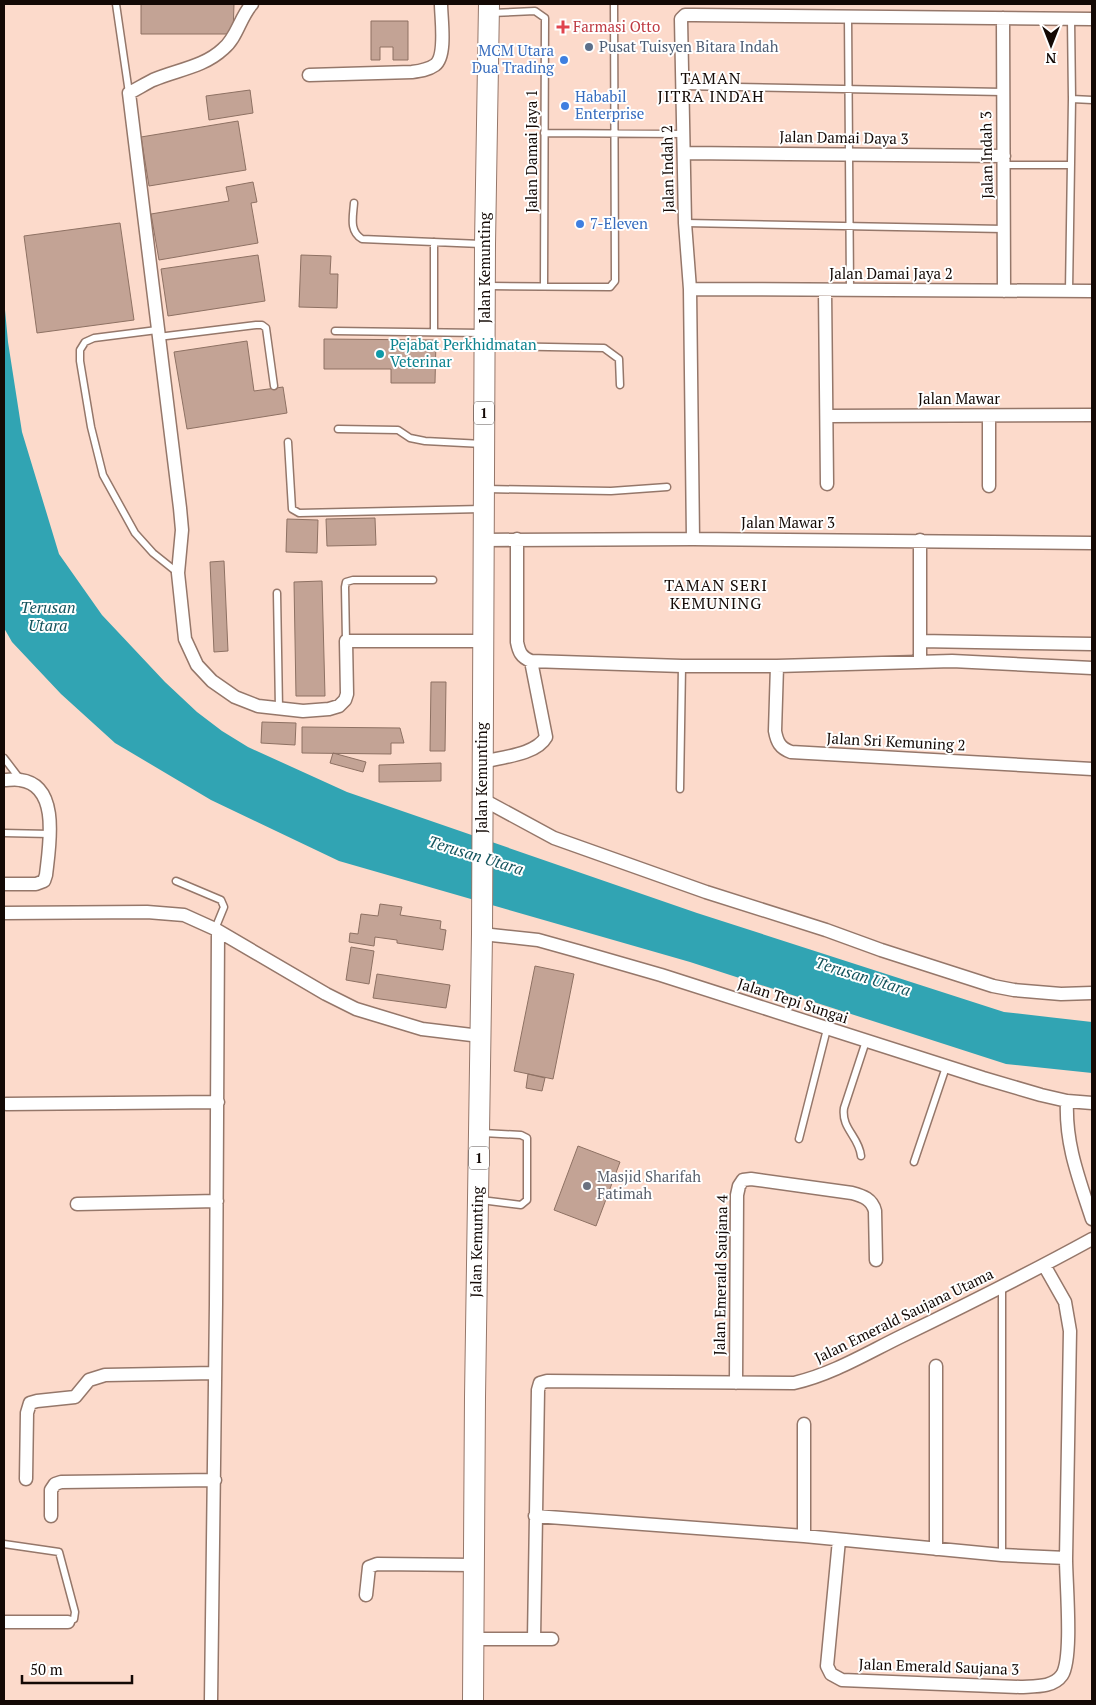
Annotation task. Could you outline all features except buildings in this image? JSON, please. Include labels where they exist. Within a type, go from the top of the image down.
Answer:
[{"type":"main road","name":"Jalan Kemunting","points":[[473,1701],[473,1565],[482,926],[484,339],[488,8]]},
{"type":"street","points":[[252,4],[243,14],[238,28],[224,49],[206,60],[153,80],[129,93],[180,508],[182,530],[178,573],[185,639],[196,664],[212,680],[235,697],[258,706],[304,711],[329,709],[339,706],[345,700],[347,694],[346,642],[483,641]]},
{"type":"street","points":[[309,75],[412,72],[436,65],[442,50],[441,4]]},
{"type":"street","name":"Jalan Indah 2","points":[[693,539],[690,289],[685,223],[681,19],[685,15],[848,16]]},
{"type":"street","points":[[848,16],[1092,19]]},
{"type":"street","name":"Jalan Indah 3","points":[[1003,18],[1004,290]]},
{"type":"street","name":"Jalan Damai Daya 3","points":[[684,153],[849,155],[1004,161]]},
{"type":"street","name":"Jalan Damai Jaya 2","points":[[690,289],[1092,291]]},
{"type":"street","points":[[825,290],[827,484]]},
{"type":"street","name":"Jalan Mawar","points":[[827,416],[1092,415]]},
{"type":"street","points":[[989,416],[989,486]]},
{"type":"street","name":"Jalan Mawar 3","points":[[483,540],[920,540],[1092,543]]},
{"type":"street","points":[[517,540],[518,651],[524,658],[531,661],[682,666],[777,666],[920,661],[992,662],[1092,668]]},
{"type":"street","points":[[920,540],[920,661]]},
{"type":"street","points":[[920,641],[1092,644]]},
{"type":"street","points":[[482,762],[533,750],[542,744],[546,737],[531,661]]},
{"type":"street","name":"Jalan Sri Kemuning 2","points":[[777,666],[775,731],[777,740],[782,748],[791,752],[1092,768]]},
{"type":"street","points":[[4,780],[21,780],[34,786],[43,795],[48,806],[50,834],[44,881],[36,884],[4,884]]},
{"type":"street","points":[[482,799],[526,825],[554,838],[706,892],[993,986],[1014,990],[1061,994],[1092,993]]},
{"type":"street","points":[[4,914],[169,913],[184,915],[217,930],[326,994],[356,1009],[422,1029],[480,1036]]},
{"type":"street","name":"Jalan Tepi Sungai","points":[[482,926],[661,975],[946,1067],[1041,1095],[1068,1101],[1092,1103]]},
{"type":"street","points":[[211,1701],[218,1102],[217,930]]},
{"type":"street","points":[[1068,1101],[1068,1137],[1075,1167],[1092,1219]]},
{"type":"street","points":[[6,1104],[218,1102]]},
{"type":"street","name":"Jalan Emerald Saujana 4","points":[[736,1383],[737,1195],[743,1180],[751,1179],[824,1189],[860,1195],[866,1198],[873,1204],[875,1211],[876,1260]]},
{"type":"street","points":[[78,1204],[217,1201]]},
{"type":"street","name":"Jalan Emerald Saujana Utama","points":[[535,1516],[538,1390],[540,1383],[547,1381],[794,1383],[812,1378],[860,1358],[1002,1288],[1092,1239]]},
{"type":"street","name":"Jalan Emerald Saujana 3","points":[[839,1540],[827,1666],[830,1674],[842,1680],[1020,1687],[1047,1686],[1061,1677],[1066,1666],[1069,1322],[1065,1302],[1044,1265]]},
{"type":"street","points":[[936,1366],[936,1549]]},
{"type":"street","points":[[26,1479],[27,1413],[30,1403],[74,1398],[89,1380],[105,1375],[215,1373]]},
{"type":"street","points":[[804,1424],[804,1536]]},
{"type":"street","points":[[51,1516],[51,1490],[55,1484],[61,1482],[214,1480]]},
{"type":"street","points":[[534,1639],[535,1516],[804,1536],[1002,1555],[1066,1558]]},
{"type":"street","points":[[366,1595],[369,1567],[377,1564],[473,1565]]},
{"type":"street","points":[[4,1622],[68,1622]]},
{"type":"street","points":[[473,1639],[552,1639]]},
{"type":"lane","points":[[116,4],[129,93]]},
{"type":"lane","points":[[485,286],[610,287],[615,280],[614,4]]},
{"type":"lane","name":"Jalan Damai Jaya 1","points":[[488,8],[535,12],[545,18],[544,285]]},
{"type":"lane","points":[[848,16],[850,290]]},
{"type":"lane","points":[[1069,291],[1072,99],[1071,19]]},
{"type":"lane","points":[[682,86],[1003,92]]},
{"type":"lane","points":[[1072,99],[1092,100]]},
{"type":"lane","points":[[544,133],[683,134]]},
{"type":"lane","points":[[1004,161],[1070,165]]},
{"type":"lane","points":[[354,203],[352,229],[362,239],[485,244]]},
{"type":"lane","points":[[685,223],[1004,229]]},
{"type":"lane","points":[[434,242],[434,332]]},
{"type":"lane","points":[[178,573],[153,553],[135,533],[103,475],[91,427],[80,361],[80,350],[85,342],[94,338],[256,324],[266,328],[274,386]]},
{"type":"lane","points":[[335,331],[434,332],[484,339],[604,348],[619,359],[620,385]]},
{"type":"lane","points":[[338,429],[398,430],[410,438],[426,441],[484,444]]},
{"type":"lane","points":[[288,442],[292,509],[299,514],[484,509]]},
{"type":"lane","points":[[484,489],[611,491],[667,487]]},
{"type":"lane","points":[[346,642],[344,587],[346,582],[353,580],[432,580]]},
{"type":"lane","points":[[277,593],[279,709]]},
{"type":"lane","points":[[680,789],[682,666]]},
{"type":"lane","points":[[4,758],[21,780]]},
{"type":"lane","points":[[4,834],[50,834]]},
{"type":"lane","points":[[176,881],[221,900],[224,907],[217,930]]},
{"type":"lane","points":[[799,1139],[827,1029]]},
{"type":"lane","points":[[861,1156],[858,1142],[846,1127],[843,1116],[866,1041]]},
{"type":"lane","points":[[914,1162],[946,1067]]},
{"type":"lane","points":[[478,1199],[521,1205],[527,1200],[528,1144],[527,1138],[521,1135],[479,1132]]},
{"type":"lane","points":[[1002,1288],[1002,1555]]},
{"type":"lane","points":[[4,1544],[59,1552],[75,1612],[74,1619],[68,1622]]},
{"type":"water","name":"Terusan Utara","points":[[4,299],[8,342],[22,432],[59,554],[102,615],[165,682],[197,712],[222,731],[248,747],[347,792],[697,913],[1004,1012],[1092,1022],[1092,1073],[1006,1064],[690,962],[339,861],[211,800],[115,743],[61,694],[12,642],[4,628]]},
{"type":"place","name":"Farmasi Otto","points":[[563,27]]},
{"type":"place","name":"Pusat Tuisyen Bitara Indah","points":[[589,47]]},
{"type":"place","name":"MCM Utara Dua Trading","points":[[564,60]]},
{"type":"place","name":"Hababil Enterprise","points":[[565,106]]},
{"type":"place","name":"7-Eleven","points":[[580,224]]},
{"type":"place","name":"Pejabat Perkhidmatan Veterinar","points":[[380,354]]},
{"type":"place","name":"Masjid Sharifah Fatimah","points":[[587,1186]]},
{"type":"district","name":"TAMAN JITRA INDAH","points":[[711,87]]},
{"type":"district","name":"TAMAN SERI KEMUNING","points":[[716,594]]}]
